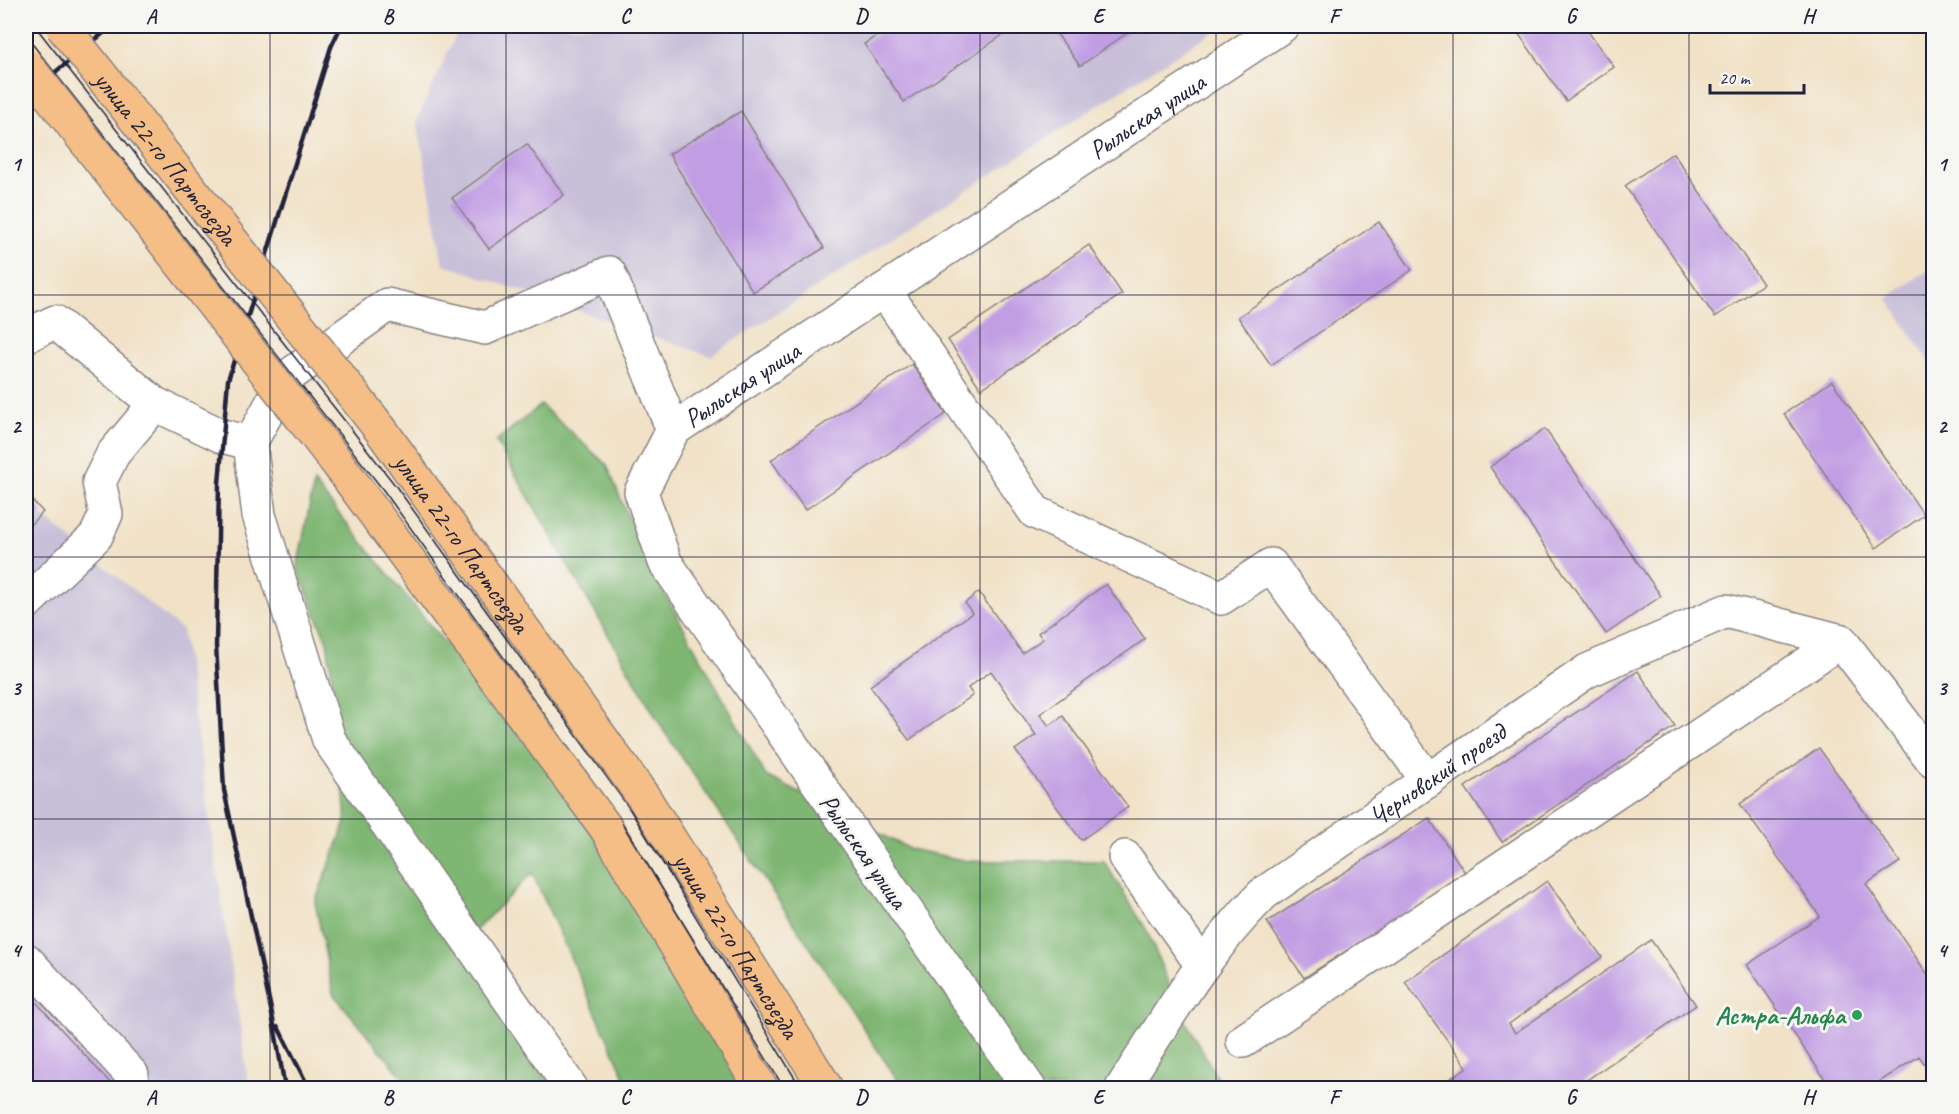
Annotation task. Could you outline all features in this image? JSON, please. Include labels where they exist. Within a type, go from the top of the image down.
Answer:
[{"type":"main road","name":"улица 22-го Партсъезда","points":[[62,26],[381,430],[644,798],[826,1089]]},
{"type":"main road","name":"улица 22-го Партсъезда","points":[[26,65],[339,465],[606,828],[761,1089]]},
{"type":"street","name":"Рыльская улица","points":[[1029,1089],[665,562],[641,492],[673,430],[1282,26]]},
{"type":"street","points":[[571,1089],[329,740],[259,515],[250,443],[286,378],[387,305],[485,328],[609,273],[673,430]]},
{"type":"street","points":[[885,290],[1035,512],[1221,598],[1271,565],[1428,781]]},
{"type":"street","points":[[26,336],[55,322],[155,404],[222,436],[250,443]]},
{"type":"street","points":[[26,603],[96,536],[106,514],[99,482],[113,454],[155,404]]},
{"type":"street","name":"Черновский проезд","points":[[1122,1089],[1202,965],[1228,931],[1263,894],[1587,671],[1726,611],[1841,641]]},
{"type":"street","points":[[1243,1041],[1841,641],[1934,762]]},
{"type":"street","points":[[1125,857],[1202,965]]},
{"type":"street","points":[[26,960],[132,1075]]},
{"type":"shaded area","points":[[460,26],[1221,26],[710,356],[443,264],[417,120]]},
{"type":"shaded area","points":[[1933,267],[1933,367],[1887,298]]},
{"type":"shaded area","points":[[26,502],[182,630],[249,1088],[26,1088]]},
{"type":"green space","points":[[541,405],[607,465],[644,556],[766,776],[910,849],[968,861],[1104,861],[1146,929],[1180,1011],[1223,1088],[908,1088],[896,1078],[664,731],[496,441]]},
{"type":"green space","points":[[314,483],[574,801],[745,1088],[630,1088],[532,873],[470,936],[553,1088],[412,1088],[333,994],[315,902],[346,822],[337,713],[327,642],[297,568]]},
{"type":"building","points":[[892,26],[1016,26],[904,102],[864,44]]},
{"type":"building","points":[[1060,26],[1137,26],[1080,66],[1054,30]]},
{"type":"building","points":[[1513,26],[1584,26],[1614,67],[1566,101]]},
{"type":"building","points":[[741,111],[824,248],[753,292],[669,154]]},
{"type":"building","points":[[527,144],[564,195],[489,249],[452,198]]},
{"type":"building","points":[[1673,153],[1763,284],[1715,317],[1625,186]]},
{"type":"building","points":[[1379,222],[1412,270],[1271,365],[1238,317]]},
{"type":"building","points":[[1089,245],[1122,294],[981,389],[948,340]]},
{"type":"building","points":[[912,364],[946,414],[805,510],[771,460]]},
{"type":"building","points":[[1832,381],[1924,515],[1876,548],[1784,414]]},
{"type":"building","points":[[1545,429],[1661,596],[1606,634],[1490,467]]},
{"type":"building","points":[[26,494],[43,512],[26,529]]},
{"type":"building","points":[[1106,584],[1145,639],[1040,714],[1049,726],[1063,716],[1128,807],[1081,840],[1015,750],[1036,735],[991,671],[968,688],[973,695],[909,740],[870,686],[972,613],[965,603],[979,592],[1022,653],[1043,639],[1038,633]]},
{"type":"building","points":[[1638,671],[1675,726],[1502,842],[1465,787]]},
{"type":"building","name":"Астра-Альфа","points":[[1819,748],[1900,862],[1866,884],[1934,984],[1934,1077],[1919,1056],[1870,1088],[1831,1088],[1747,965],[1820,916],[1740,804]]},
{"type":"building","points":[[1429,818],[1466,874],[1304,978],[1267,922]]},
{"type":"building","points":[[1547,881],[1602,957],[1509,1024],[1515,1033],[1651,940],[1696,1005],[1575,1088],[1437,1088],[1467,1067],[1405,982]]},
{"type":"building","points":[[26,991],[115,1088],[26,1088]]},
{"type":"tram line","points":[[35,26],[395,485],[629,808],[801,1088]]},
{"type":"tram line","points":[[26,36],[384,491],[617,815],[784,1088]]},
{"type":"railway","points":[[26,96],[112,26]]},
{"type":"railway","points":[[285,1088],[272,1014],[224,790],[216,645],[219,483],[228,380],[331,47],[341,26]]},
{"type":"railway","points":[[278,1027],[309,1088]]},
{"type":"place","name":"Астра-Альфа","points":[[1857,1015]]}]
